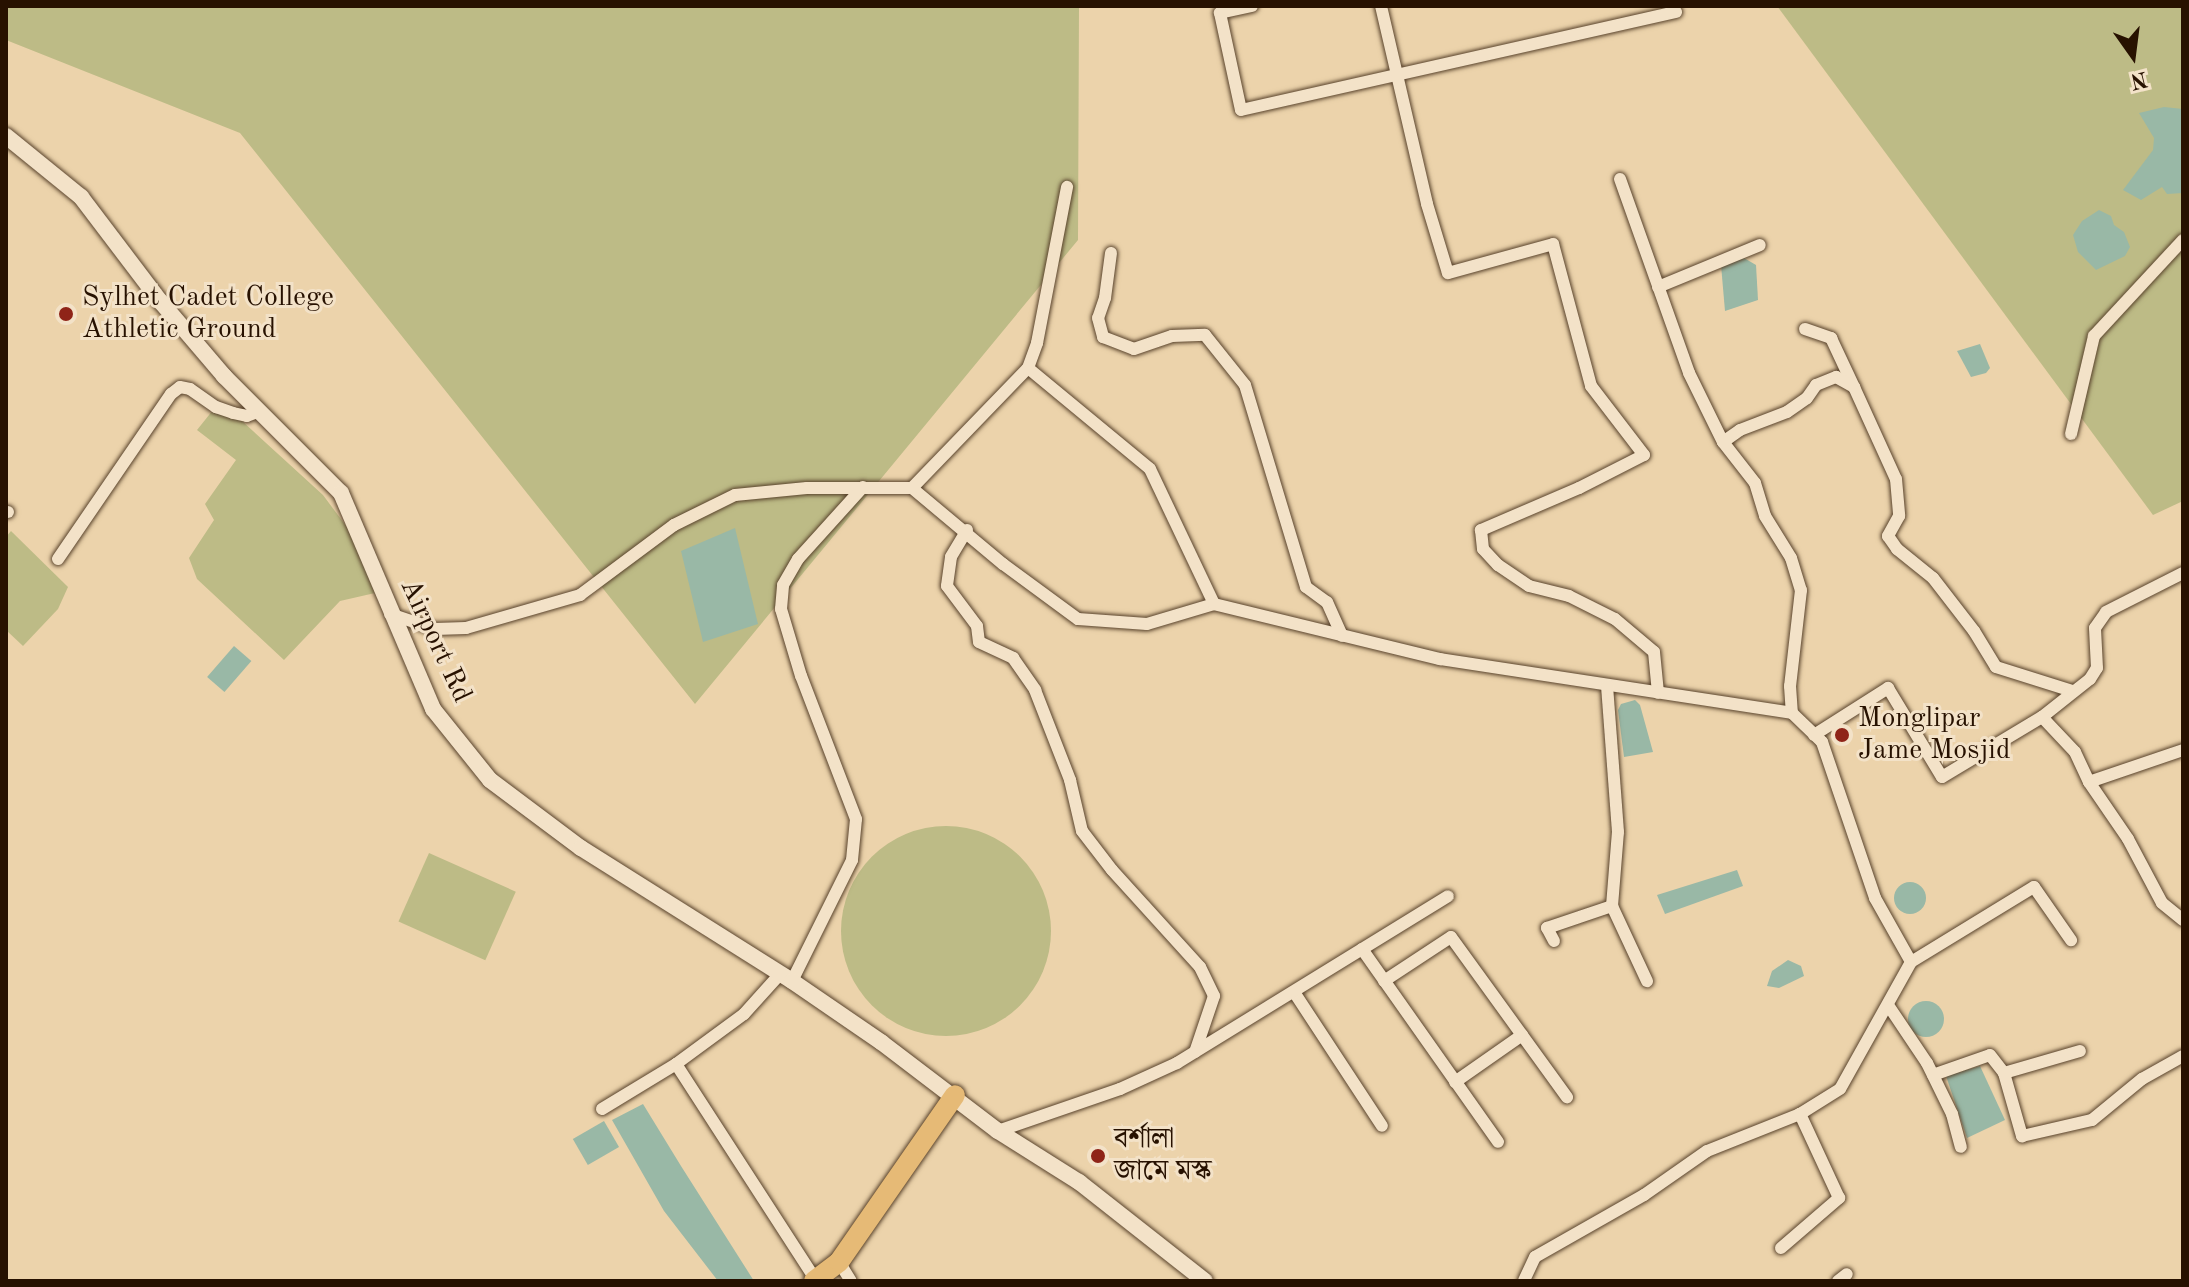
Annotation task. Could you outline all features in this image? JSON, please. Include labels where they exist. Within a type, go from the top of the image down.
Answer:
[{"type":"highway","points":[[815,1280],[839,1262],[955,1095]]},
{"type":"main road","name":"Airport Rd","points":[[6,136],[81,197],[160,301],[224,376],[341,493],[433,709],[490,780],[581,848],[786,977],[955,1095],[998,1131],[1079,1182],[1205,1281]]},
{"type":"street","points":[[1252,6],[1220,13],[1241,110],[1676,12]]},
{"type":"street","points":[[1381,6],[1427,204],[1448,273],[1553,244],[1591,386],[1644,455],[1481,530],[1483,549],[1498,565],[1529,586],[1569,596],[1615,619],[1654,652],[1658,693]]},
{"type":"street","points":[[1620,179],[1689,373],[1723,442],[1755,483],[1765,516],[1791,558],[1801,590],[1790,686],[1792,713]]},
{"type":"street","points":[[912,488],[1028,368],[1037,343],[1067,187]]},
{"type":"street","points":[[2071,434],[2094,336],[2183,240]]},
{"type":"street","points":[[1658,287],[1760,245]]},
{"type":"street","points":[[1111,253],[1105,298],[1098,318],[1103,337],[1134,349],[1172,336],[1205,335],[1245,385],[1306,587],[1327,602],[1342,636]]},
{"type":"street","points":[[1805,329],[1831,338],[1896,479],[1899,516],[1888,536],[1897,549],[1933,578],[1974,631],[1996,667],[2072,691]]},
{"type":"street","points":[[1028,368],[1150,469],[1214,604]]},
{"type":"street","points":[[1723,442],[1740,430],[1787,412],[1807,398],[1816,385],[1836,377],[1854,387]]},
{"type":"street","points":[[58,559],[171,394],[180,387],[233,413],[247,416],[260,411]]},
{"type":"street","points":[[602,1109],[676,1064],[744,1014],[786,977],[852,860],[856,819],[801,676],[781,609],[783,585],[798,559],[863,487]]},
{"type":"street","points":[[390,614],[435,629],[466,628],[580,595],[674,525],[735,495],[772,489],[912,488],[967,530],[1003,564],[1078,619],[1147,624],[1214,604],[1440,659],[1792,713],[1822,742],[1875,898],[1911,962]]},
{"type":"street","points":[[967,530],[951,557],[947,586],[977,626],[979,642],[1013,658],[1035,690],[1070,780],[1082,831],[1112,870],[1200,967],[1214,996],[1195,1052]]},
{"type":"street","points":[[1814,735],[1888,688],[1942,777],[2042,717],[2090,679],[2097,668],[2095,628],[2106,612],[2183,573]]},
{"type":"street","points":[[1607,685],[1618,832],[1612,906],[1647,981]]},
{"type":"street","points":[[2042,717],[2075,752],[2089,782],[2128,839],[2162,903],[2183,920]]},
{"type":"street","points":[[2089,782],[2183,750]]},
{"type":"street","points":[[1524,1281],[1535,1257],[1644,1195],[1707,1151],[1800,1114],[1840,1089],[1911,962],[2034,887],[2071,940]]},
{"type":"street","points":[[998,1131],[1120,1089],[1195,1052],[1448,896]]},
{"type":"street","points":[[1554,941],[1547,928],[1612,906]]},
{"type":"street","points":[[1384,981],[1451,937],[1567,1097]]},
{"type":"street","points":[[1362,949],[1498,1142]]},
{"type":"street","points":[[1294,992],[1382,1126]]},
{"type":"street","points":[[1888,1005],[1933,1075],[1952,1114],[1961,1147]]},
{"type":"street","points":[[1455,1082],[1522,1035]]},
{"type":"street","points":[[2004,1073],[2080,1051]]},
{"type":"street","points":[[1933,1075],[1981,1055],[1990,1055],[2004,1073],[2022,1136],[2092,1120],[2142,1079],[2183,1056]]},
{"type":"street","points":[[676,1064],[815,1280]]},
{"type":"street","points":[[1781,1248],[1839,1198],[1800,1114]]},
{"type":"street","points":[[839,1262],[851,1281]]},
{"type":"shaded area","points":[[6,6],[1079,6],[1078,240],[695,704],[240,133],[6,40]]},
{"type":"shaded area","points":[[1777,6],[2183,6],[2183,501],[2153,515]]},
{"type":"shaded area","points":[[2164,107],[2183,109],[2183,193],[2167,194],[2162,187],[2141,200],[2123,190],[2153,150],[2154,138],[2139,113]]},
{"type":"shaded area","points":[[2099,210],[2111,216],[2114,225],[2124,232],[2130,247],[2125,256],[2096,270],[2078,252],[2073,235],[2082,221]]},
{"type":"shaded area","points":[[1744,258],[1756,265],[1758,300],[1725,311],[1721,265]]},
{"type":"shaded area","points":[[1980,344],[1990,368],[1986,373],[1971,377],[1957,351]]},
{"type":"shaded area","points":[[213,410],[241,420],[323,495],[352,534],[375,593],[340,601],[284,660],[197,579],[189,558],[214,520],[205,504],[236,460],[197,430]]},
{"type":"shaded area","points":[[735,528],[758,624],[703,642],[681,551]]},
{"type":"shaded area","points":[[11,531],[68,587],[58,609],[23,646],[6,630],[6,537]]},
{"type":"shaded area","points":[[234,646],[251,661],[224,692],[207,677]]},
{"type":"shaded area","points":[[1635,700],[1640,705],[1653,752],[1624,757],[1618,710],[1621,704]]},
{"type":"shaded area","points":[[946,826],[986,834],[1005,843],[1021,856],[1034,872],[1043,891],[1051,931],[1043,971],[1034,990],[1021,1006],[1005,1019],[986,1028],[946,1036],[906,1028],[887,1019],[871,1006],[858,990],[849,971],[841,931],[849,891],[858,872],[871,856],[887,843],[906,834]]},
{"type":"shaded area","points":[[429,853],[516,892],[485,960],[398,922]]},
{"type":"shaded area","points":[[1737,870],[1743,886],[1665,914],[1657,895]]},
{"type":"shaded area","points":[[1910,882],[1921,887],[1926,898],[1921,909],[1910,914],[1899,909],[1894,898],[1899,887]]},
{"type":"shaded area","points":[[1788,960],[1801,966],[1804,976],[1779,988],[1767,986],[1772,971]]},
{"type":"shaded area","points":[[1926,1001],[1939,1006],[1944,1019],[1939,1032],[1926,1037],[1913,1032],[1908,1019],[1913,1006]]},
{"type":"shaded area","points":[[1980,1066],[2005,1120],[1967,1138],[1946,1076]]},
{"type":"shaded area","points":[[643,1104],[754,1281],[718,1281],[664,1211],[612,1120]]},
{"type":"shaded area","points":[[604,1121],[619,1147],[588,1165],[573,1139]]},
{"type":"place","name":"Sylhet Cadet College Athletic Ground","points":[[66,314]]},
{"type":"place","name":"Monglipar Jame Mosjid","points":[[1842,735]]},
{"type":"place","name":"বর্শালা জামে মস্ক","points":[[1098,1156]]}]
